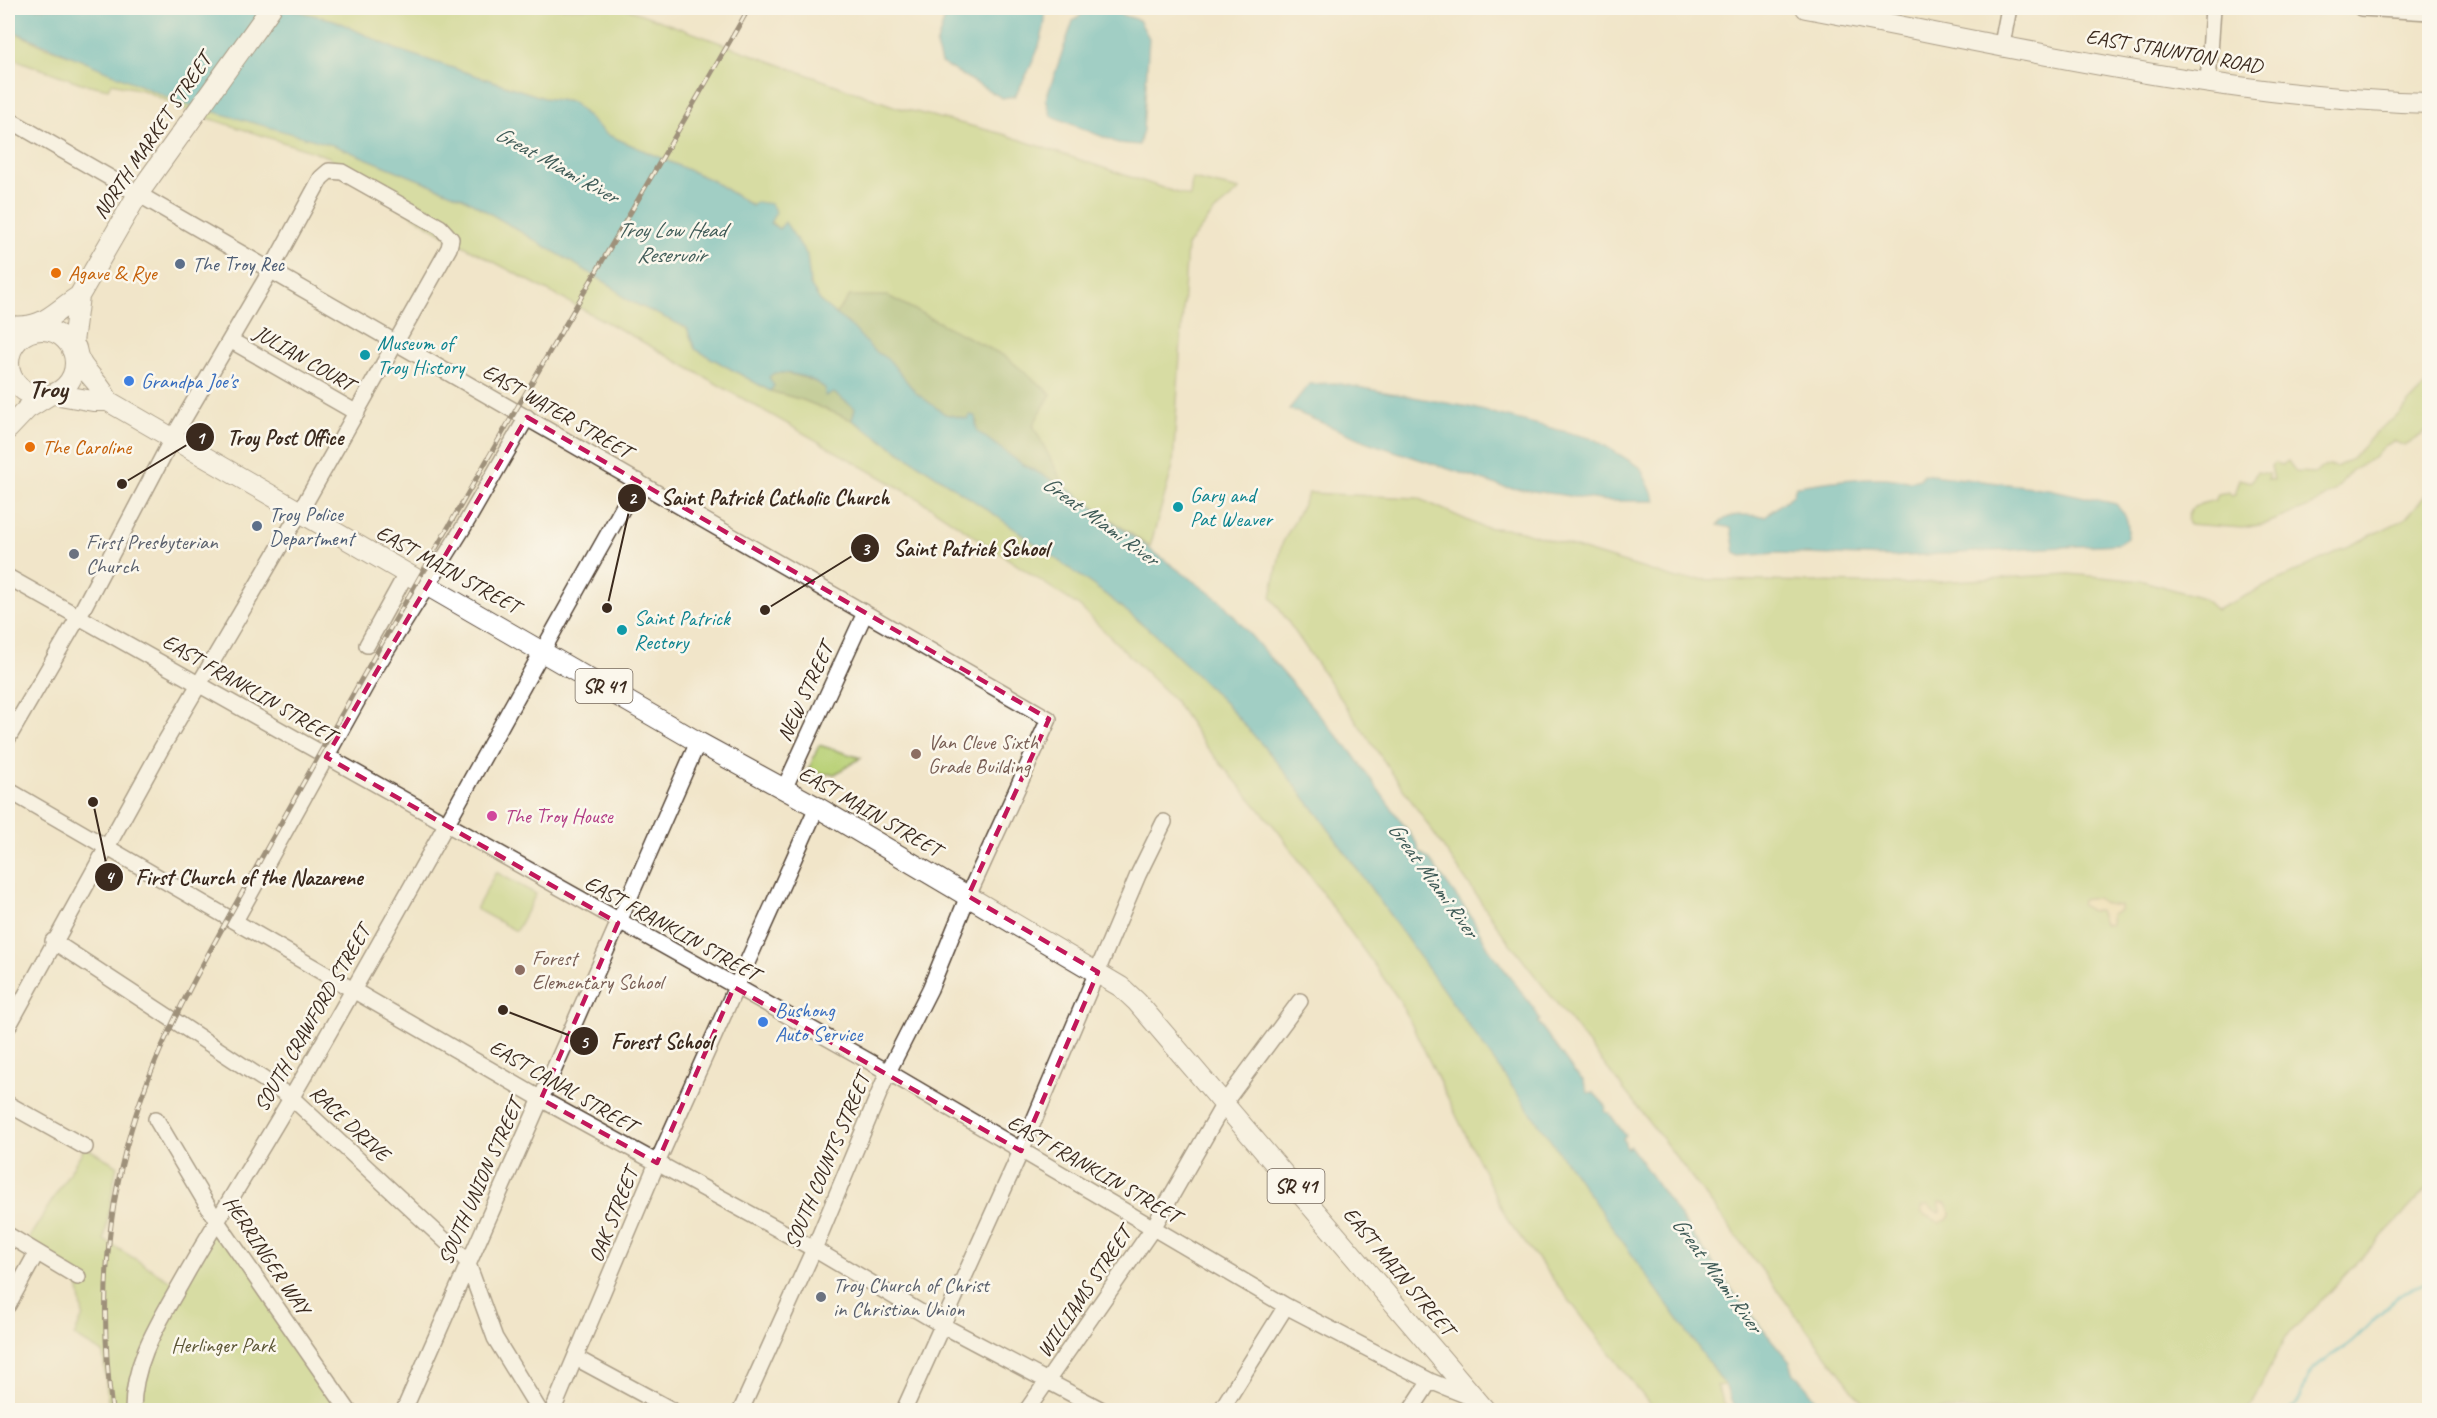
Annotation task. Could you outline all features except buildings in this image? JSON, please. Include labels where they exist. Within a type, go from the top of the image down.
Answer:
[{"type":"main road","name":"NORTH MARKET STREET","points":[[79,296],[138,194],[271,8]]},
{"type":"main road","name":"EAST STAUNTON ROAD","points":[[1806,8],[2208,83],[2310,97],[2430,103]]},
{"type":"main road","points":[[8,391],[9,367],[13,348],[18,340],[29,328],[79,296]]},
{"type":"main road","points":[[8,429],[27,409],[51,395],[70,380],[77,354],[79,296]]},
{"type":"main road","points":[[9,367],[17,385],[26,392],[108,401],[105,393],[77,354],[57,335],[29,328]]},
{"type":"main road","name":"EAST MAIN STREET","points":[[108,401],[698,742],[817,807],[1098,972],[1137,1002],[1225,1102],[1480,1405]]},
{"type":"street","points":[[2002,45],[2009,8]]},
{"type":"street","points":[[2208,83],[2213,8]]},
{"type":"street","points":[[2361,8],[2430,12]]},
{"type":"street","name":"EAST WATER STREET","points":[[9,122],[271,270],[1049,719]]},
{"type":"street","points":[[8,738],[79,616],[172,439],[271,270],[321,177],[329,171],[342,172],[440,227],[451,239],[449,248],[357,413],[105,848],[8,1026]]},
{"type":"street","name":"JULIAN COURT","points":[[230,340],[357,413]]},
{"type":"street","points":[[236,920],[326,757],[527,417]]},
{"type":"street","name":"SOUTH CRAWFORD STREET","points":[[133,1410],[133,1385],[148,1344],[216,1220],[292,1098],[638,482]]},
{"type":"street","points":[[367,645],[406,574]]},
{"type":"street","name":"EAST FRANKLIN STREET","points":[[8,577],[199,683],[326,757],[446,822],[618,923],[888,1072],[1286,1306],[1480,1405]]},
{"type":"street","name":"NEW STREET","points":[[784,789],[865,613]]},
{"type":"street","name":"SOUTH COUNTS STREET","points":[[741,1410],[814,1249],[888,1072],[930,988],[968,896],[1049,719]]},
{"type":"street","name":"SOUTH UNION STREET","points":[[404,1410],[467,1261],[698,742]]},
{"type":"street","name":"EAST CANAL STREET","points":[[8,790],[105,848],[354,988],[541,1099],[814,1249],[942,1325],[1102,1410]]},
{"type":"street","name":"OAK STREET","points":[[553,1410],[734,987],[817,807]]},
{"type":"street","points":[[904,1410],[1021,1151],[1138,875],[1164,822]]},
{"type":"street","name":"RACE DRIVE","points":[[53,941],[292,1098],[467,1261],[495,1338],[539,1410]]},
{"type":"street","name":"WILLIAMS STREET","points":[[1027,1410],[1153,1228],[1225,1102],[1300,1001]]},
{"type":"street","points":[[8,1104],[86,1148]]},
{"type":"street","name":"HERRINGER WAY","points":[[156,1119],[216,1220],[348,1410]]},
{"type":"street","points":[[8,1235],[36,1254],[78,1277]]},
{"type":"street","points":[[8,1305],[36,1254]]},
{"type":"street","points":[[1221,1410],[1286,1306]]},
{"type":"street","points":[[576,1358],[672,1410]]},
{"type":"street","points":[[1412,1410],[1430,1381]]},
{"type":"highlighted area","points":[[527,417],[1049,719],[968,896],[1098,972],[1021,1151],[734,987],[657,1163],[541,1099],[618,923],[326,757]]},
{"type":"green space","points":[[284,8],[625,8],[896,107],[1003,134],[1190,197],[1192,179],[1240,190],[1214,212],[1187,246],[1173,466],[1150,547],[1065,487],[1032,425],[1050,394],[850,296],[834,316],[810,285],[807,255],[785,223],[779,229],[753,206],[711,180],[606,134],[572,102],[544,98],[395,49],[334,20]]},
{"type":"green space","points":[[8,29],[45,47],[336,146],[464,198],[612,286],[625,299],[687,328],[695,349],[770,391],[803,400],[852,420],[991,512],[1105,594],[1155,634],[1227,705],[1273,757],[1320,817],[1725,1385],[1716,1386],[1728,1410],[1654,1410],[1508,1221],[1400,1001],[1278,831],[1204,744],[1174,700],[1080,607],[914,496],[636,338],[451,239],[342,172],[329,157],[195,114],[145,91],[112,83],[108,89],[81,83],[8,57]]},
{"type":"green space","points":[[850,296],[888,296],[1006,357],[1051,394],[1033,425],[1065,487],[1022,464],[976,431],[977,421],[945,414],[916,393],[890,361],[872,349],[847,322],[834,316]]},
{"type":"green space","points":[[774,373],[786,373],[808,379],[827,389],[856,409],[852,420],[803,400],[770,391],[774,386],[769,377]]},
{"type":"green space","points":[[2429,383],[2429,430],[2404,446],[2394,441],[2384,446],[2374,458],[2352,470],[2335,490],[2311,506],[2265,524],[2243,528],[2188,524],[2189,513],[2195,507],[2215,500],[2218,494],[2229,492],[2231,496],[2235,495],[2240,479],[2251,482],[2257,472],[2269,474],[2267,479],[2274,480],[2271,466],[2275,463],[2282,465],[2288,461],[2296,472],[2315,473],[2324,466],[2336,467],[2352,459],[2378,430],[2397,416]]},
{"type":"green space","points":[[2429,491],[2429,1187],[2286,1337],[2248,1410],[1868,1410],[1667,1145],[1505,937],[1271,597],[1282,544],[1309,493],[1418,498],[1482,527],[1518,530],[1677,579],[1905,584],[2069,574],[2143,581],[2203,598],[2216,610],[2405,519]]},
{"type":"green space","points":[[819,745],[861,758],[835,774],[807,773]]},
{"type":"green space","points":[[496,872],[536,894],[516,931],[476,909]]},
{"type":"green space","name":"Herlinger Park","points":[[85,1147],[117,1165],[104,1240],[179,1286],[216,1220],[348,1410],[109,1410],[103,1353],[74,1336],[83,1316],[77,1277],[24,1246]]},
{"type":"sand","points":[[2096,898],[2105,904],[2120,906],[2120,910],[2111,914],[2111,925],[2104,924],[2099,911],[2091,911],[2081,905],[2082,900]]},
{"type":"sand","points":[[1939,1202],[1946,1203],[1951,1214],[1947,1220],[1939,1223],[1922,1213],[1921,1207],[1927,1205],[1939,1213],[1941,1211]]},
{"type":"water","points":[[8,8],[284,8],[334,20],[395,49],[544,98],[572,102],[606,134],[711,180],[752,206],[757,202],[771,204],[776,212],[770,223],[779,229],[785,222],[807,255],[810,285],[821,302],[853,328],[872,349],[890,361],[916,393],[945,414],[967,419],[970,415],[975,416],[977,431],[1022,464],[1065,487],[1222,602],[1352,753],[1418,845],[1419,851],[1429,859],[1472,918],[1489,949],[1535,1010],[1540,1020],[1538,1022],[1574,1072],[1583,1080],[1588,1093],[1593,1092],[1606,1106],[1605,1112],[1609,1113],[1626,1136],[1623,1138],[1627,1149],[1630,1146],[1742,1304],[1790,1362],[1794,1374],[1800,1378],[1820,1405],[1823,1405],[1824,1410],[1740,1410],[1732,1402],[1725,1385],[1320,817],[1273,757],[1227,705],[1155,634],[1105,594],[991,512],[852,420],[855,408],[834,393],[825,396],[825,388],[813,381],[795,374],[774,373],[769,377],[774,386],[770,391],[695,349],[687,328],[625,299],[612,286],[464,198],[336,146],[179,102],[8,29]]},
{"type":"water","points":[[948,8],[1045,8],[1041,42],[1015,96],[1002,98],[941,63],[936,46]]},
{"type":"water","points":[[1100,8],[1139,20],[1149,38],[1143,130],[1139,145],[1118,143],[1051,116],[1046,99],[1073,21],[1089,9]]},
{"type":"water","points":[[1335,383],[1469,407],[1594,439],[1640,467],[1656,501],[1607,501],[1503,487],[1370,443],[1289,409],[1309,384]]},
{"type":"water","points":[[1923,474],[2049,489],[2116,504],[2126,520],[2127,538],[2118,544],[1890,557],[1776,553],[1742,556],[1735,553],[1731,528],[1718,525],[1728,517],[1765,516],[1793,495],[1796,486],[1864,478],[1911,481],[1920,479]]},
{"type":"waterway","points":[[2288,1410],[2301,1397],[2308,1377],[2319,1364],[2349,1344],[2396,1299],[2418,1285],[2430,1283]]},
{"type":"railway","points":[[112,1410],[106,1340],[110,1234],[122,1164],[131,1130],[162,1047],[215,942],[377,652],[749,8]]},
{"type":"place","name":"The Troy Rec","points":[[180,264]]},
{"type":"place","name":"Agave & Rye","points":[[56,273]]},
{"type":"place","name":"Museum of Troy History","points":[[365,355]]},
{"type":"place","name":"Grandpa Joe's","points":[[129,381]]},
{"type":"place","name":"The Caroline","points":[[30,447]]},
{"type":"place","name":"Troy Post Office","points":[[122,484]]},
{"type":"place","name":"Gary and Pat Weaver","points":[[1178,507]]},
{"type":"place","name":"Troy Police Department","points":[[257,526]]},
{"type":"place","name":"First Presbyterian Church","points":[[74,554]]},
{"type":"place","name":"Saint Patrick Catholic Church","points":[[607,608]]},
{"type":"place","name":"Saint Patrick School","points":[[765,610]]},
{"type":"place","name":"Saint Patrick Rectory","points":[[622,630]]},
{"type":"place","name":"Van Cleve Sixth Grade Building","points":[[916,754]]},
{"type":"place","name":"First Church of the Nazarene","points":[[93,802]]},
{"type":"place","name":"The Troy House","points":[[492,816]]},
{"type":"place","name":"Forest Elementary School","points":[[520,970]]},
{"type":"place","name":"Forest School","points":[[503,1010]]},
{"type":"place","name":"Bushong Auto Service","points":[[763,1022]]},
{"type":"place","name":"Troy Church of Christ in Christian Union","points":[[821,1297]]},
{"type":"district","name":"Troy","points":[[48,388]]},
{"type":"water label","name":"Great Miami River","points":[[557,164]]},
{"type":"water label","name":"Troy Low Head Reservoir","points":[[671,242]]},
{"type":"water label","name":"Great Miami River","points":[[1101,520]]},
{"type":"water label","name":"Great Miami River","points":[[1434,879]]},
{"type":"water label","name":"Great Miami River","points":[[1718,1274]]}]
